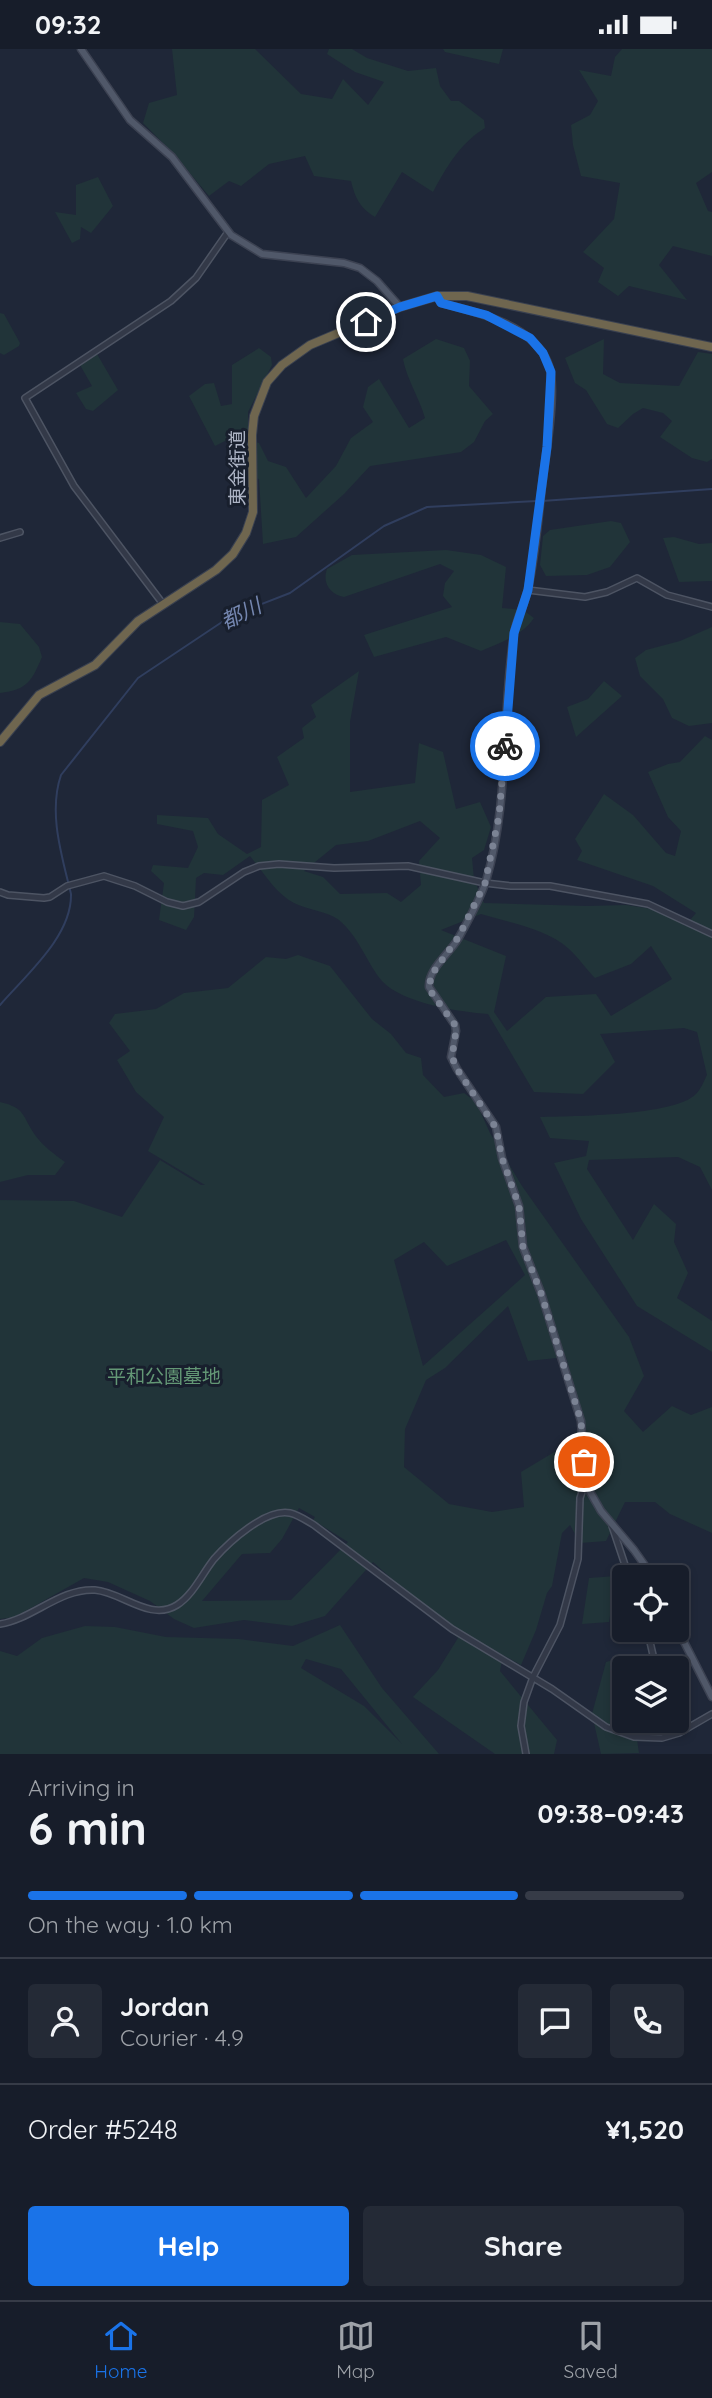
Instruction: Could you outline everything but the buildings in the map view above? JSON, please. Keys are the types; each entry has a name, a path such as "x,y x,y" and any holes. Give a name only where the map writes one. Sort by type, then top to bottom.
{"highway":[{"name":"東金街道","path":"0,742 38,695 94,665 130,628 223,564 240,544 251,523 255,497 252,435 254,416 262,392 274,373 286,361 310,345 400,307 437,296 467,296 712,347"}],"main road":[{"path":"81,49 130,120 172,157 228,232 247,247 262,254 344,263 360,268 377,281 400,307"},
{"path":"437,296 441,303 486,315 530,338 539,347 550,367 550,421 528,590 514,633 499,816 485,883 459,936 432,973 429,987 455,1025 451,1050 454,1063 496,1128 502,1158 519,1206 523,1247 541,1293 581,1421 585,1483 601,1511 645,1565"},
{"path":"684,1642 712,1697"}],"street":[{"path":"163,604 74,486 24,398 170,301 196,278 228,232"},
{"path":"0,538 20,532"},
{"path":"528,590 585,597 607,592 637,578 667,595 712,607"},
{"path":"0,891 8,895 44,898 67,886 104,876 183,906 199,902 244,872 259,866 279,864 334,869 408,866 485,883 511,886 550,885 649,904 712,934"},
{"path":"526,1754 521,1719 526,1695 561,1625 579,1551 580,1498 585,1483"},
{"path":"0,1625 12,1623 65,1596 82,1591 103,1591 149,1609 170,1609 190,1594 214,1559 239,1536 267,1517 290,1513 314,1525 452,1629 585,1710 598,1722 634,1737 649,1738 670,1736 712,1714"},
{"path":"612,1526 625,1565"}],"green space":[{"path":"172,49 255,49 301,94 332,99 343,79 368,105 384,82 355,72 327,54 329,49 352,49 367,58 408,71 436,68 440,86 451,101 459,101 484,120 485,128 461,149 433,192 402,172 375,217 359,202 351,181 314,176 305,156 269,164 241,186 229,181 209,196 143,123 149,103 177,95"},
{"path":"443,49 503,49 499,64 445,52"},
{"path":"622,49 712,49 712,172 696,183 708,211 712,212 712,256 673,246 659,265 687,300 629,286 618,296 598,282 604,268 583,252 614,219 620,183 581,176 571,125 590,115 598,101 579,70 611,76 615,57"},
{"path":"98,177 113,206 91,233 81,227 80,239 72,243 55,212 76,215 76,185"},
{"path":"0,313 4,314 20,343 4,355 0,353"},
{"path":"436,339 464,348 470,361 469,386 493,414 485,421 474,442 461,452 370,466 344,494 296,537 263,544 259,479 247,477 243,483 232,445 225,441 215,446 189,396 205,384 214,383 221,406 232,404 232,365 259,348 271,357 272,365 248,412 248,440 259,443 268,461 286,467 306,498 336,466 351,438 373,422 363,407 368,387 379,379 409,428 425,418 403,359"},
{"path":"604,339 603,374 620,383 679,386 698,352 712,354 712,459 707,462 692,458 660,437 672,421 663,413 643,408 618,428 607,424 586,390 575,383 565,358"},
{"path":"97,354 118,390 93,411 86,409 76,393 92,386 80,365"},
{"path":"611,521 621,523 630,542 610,567 587,575 546,576 540,565 543,536 550,530"},
{"path":"674,537 699,544 712,543 712,581 679,582 663,538"},
{"path":"446,550 481,555 506,567 502,608 523,610 534,618 517,634 481,651 446,637 374,657 364,635 452,607 443,596 445,583 454,571 440,564 344,597 328,587 327,569 352,555"},
{"path":"0,622 20,624 39,647 42,657 28,683 0,693"},
{"path":"712,627 712,723 689,726 672,718 663,699 640,676 635,658 646,650 680,641"},
{"path":"359,671 350,722 350,792 415,783 419,743 443,752 456,809 480,802 491,827 484,850 472,858 474,879 484,903 626,905 667,911 685,926 696,913 653,886 577,860 582,851 575,839 604,794 633,815 666,853 675,856 681,831 668,817 648,772 680,762 705,736 712,740 712,1190 700,1167 678,1157 589,1160 587,1169 633,1240 654,1204 676,1224 674,1242 688,1273 677,1298 712,1321 712,1352 637,1306 581,1219 554,1163 586,1156 589,1141 550,1138 540,1117 646,1111 685,1101 698,1092 707,1075 697,1032 684,1028 600,1034 615,1062 583,1094 534,1092 488,1014 432,1005 391,989 376,974 352,934 339,920 287,899 250,856 223,875 204,873 196,878 194,917 186,930 159,920 164,883 151,871 153,865 188,868 198,847 193,831 157,824 157,815 208,818 218,834 247,854 261,847 262,800 289,785 277,757 304,738 302,728 316,717 311,705","holes":["420,821 440,838 419,861 421,885 401,902 387,893 340,894 323,877 304,871 336,845 368,841","481,914 550,936 569,949 595,978 631,964 651,946 672,979 611,1016 596,994 546,997 507,1031 494,1012 506,956 441,930"]},
{"path":"604,681 622,696 576,737 567,707 588,699"},
{"name":"平和公園墓地","path":"298,955 330,966 372,1019 391,1034 406,1053 421,1058 423,1075 444,1097 464,1093 476,1102 490,1133 522,1186 629,1337 644,1376 624,1411 643,1432 672,1406 691,1415 712,1407 712,1533 670,1514 655,1502 625,1502 606,1541 580,1543 570,1525 562,1533 552,1586 521,1665 503,1655 500,1671 557,1740 554,1754 495,1754 413,1697 438,1670 458,1638 373,1562 325,1616 292,1626 244,1620 194,1628 174,1619 150,1601 108,1582 84,1578 15,1617 0,1619 0,1200 74,1201 122,1217 160,1160 205,1185 148,1151 164,1117 136,1092 117,1060 130,1051 109,1023 115,1014 156,1009 184,993 228,988 266,957 286,959","holes":["506,1240 525,1275 423,1366 394,1260 424,1242 447,1266","508,1306 528,1361 566,1357 580,1408 575,1443 561,1448 521,1472 524,1507 492,1512 449,1504 404,1467 405,1429 426,1380 445,1368","299,1508 348,1542 291,1600 202,1601 242,1554 270,1553 282,1539"]},
{"path":"0,1102 19,1110 38,1139 65,1162 55,1175 28,1175 0,1182"},
{"path":"612,1576 609,1622 582,1624 589,1578"},
{"path":"340,1625 382,1688 439,1754 0,1754 0,1651 17,1656 42,1638 85,1626 115,1627 166,1637 239,1639 293,1646","holes":["306,1659 341,1669 402,1744 364,1706 301,1668"]},
{"path":"612,1660 612,1733 636,1733 639,1753 601,1754 592,1714 606,1662"}],"waterway":[{"name":"都川","path":"542,501 712,489"},
{"name":"都川","path":"0,1005 46,954 64,925 69,910 71,894 60,850 56,819 57,789 61,775 138,678 231,616 290,593 384,526 427,507 537,501"}],"way so far":[{"path":"505,746 499,816 485,883 453,947 432,973 429,983 431,992 455,1025 451,1050 454,1063 498,1134 502,1158 517,1196 523,1247 541,1293 581,1421 584,1462"}],"route":[{"path":"366,322 400,307 437,296 441,303 486,315 530,338 539,347 550,367 547,447 528,590 514,633 505,746"}]}
